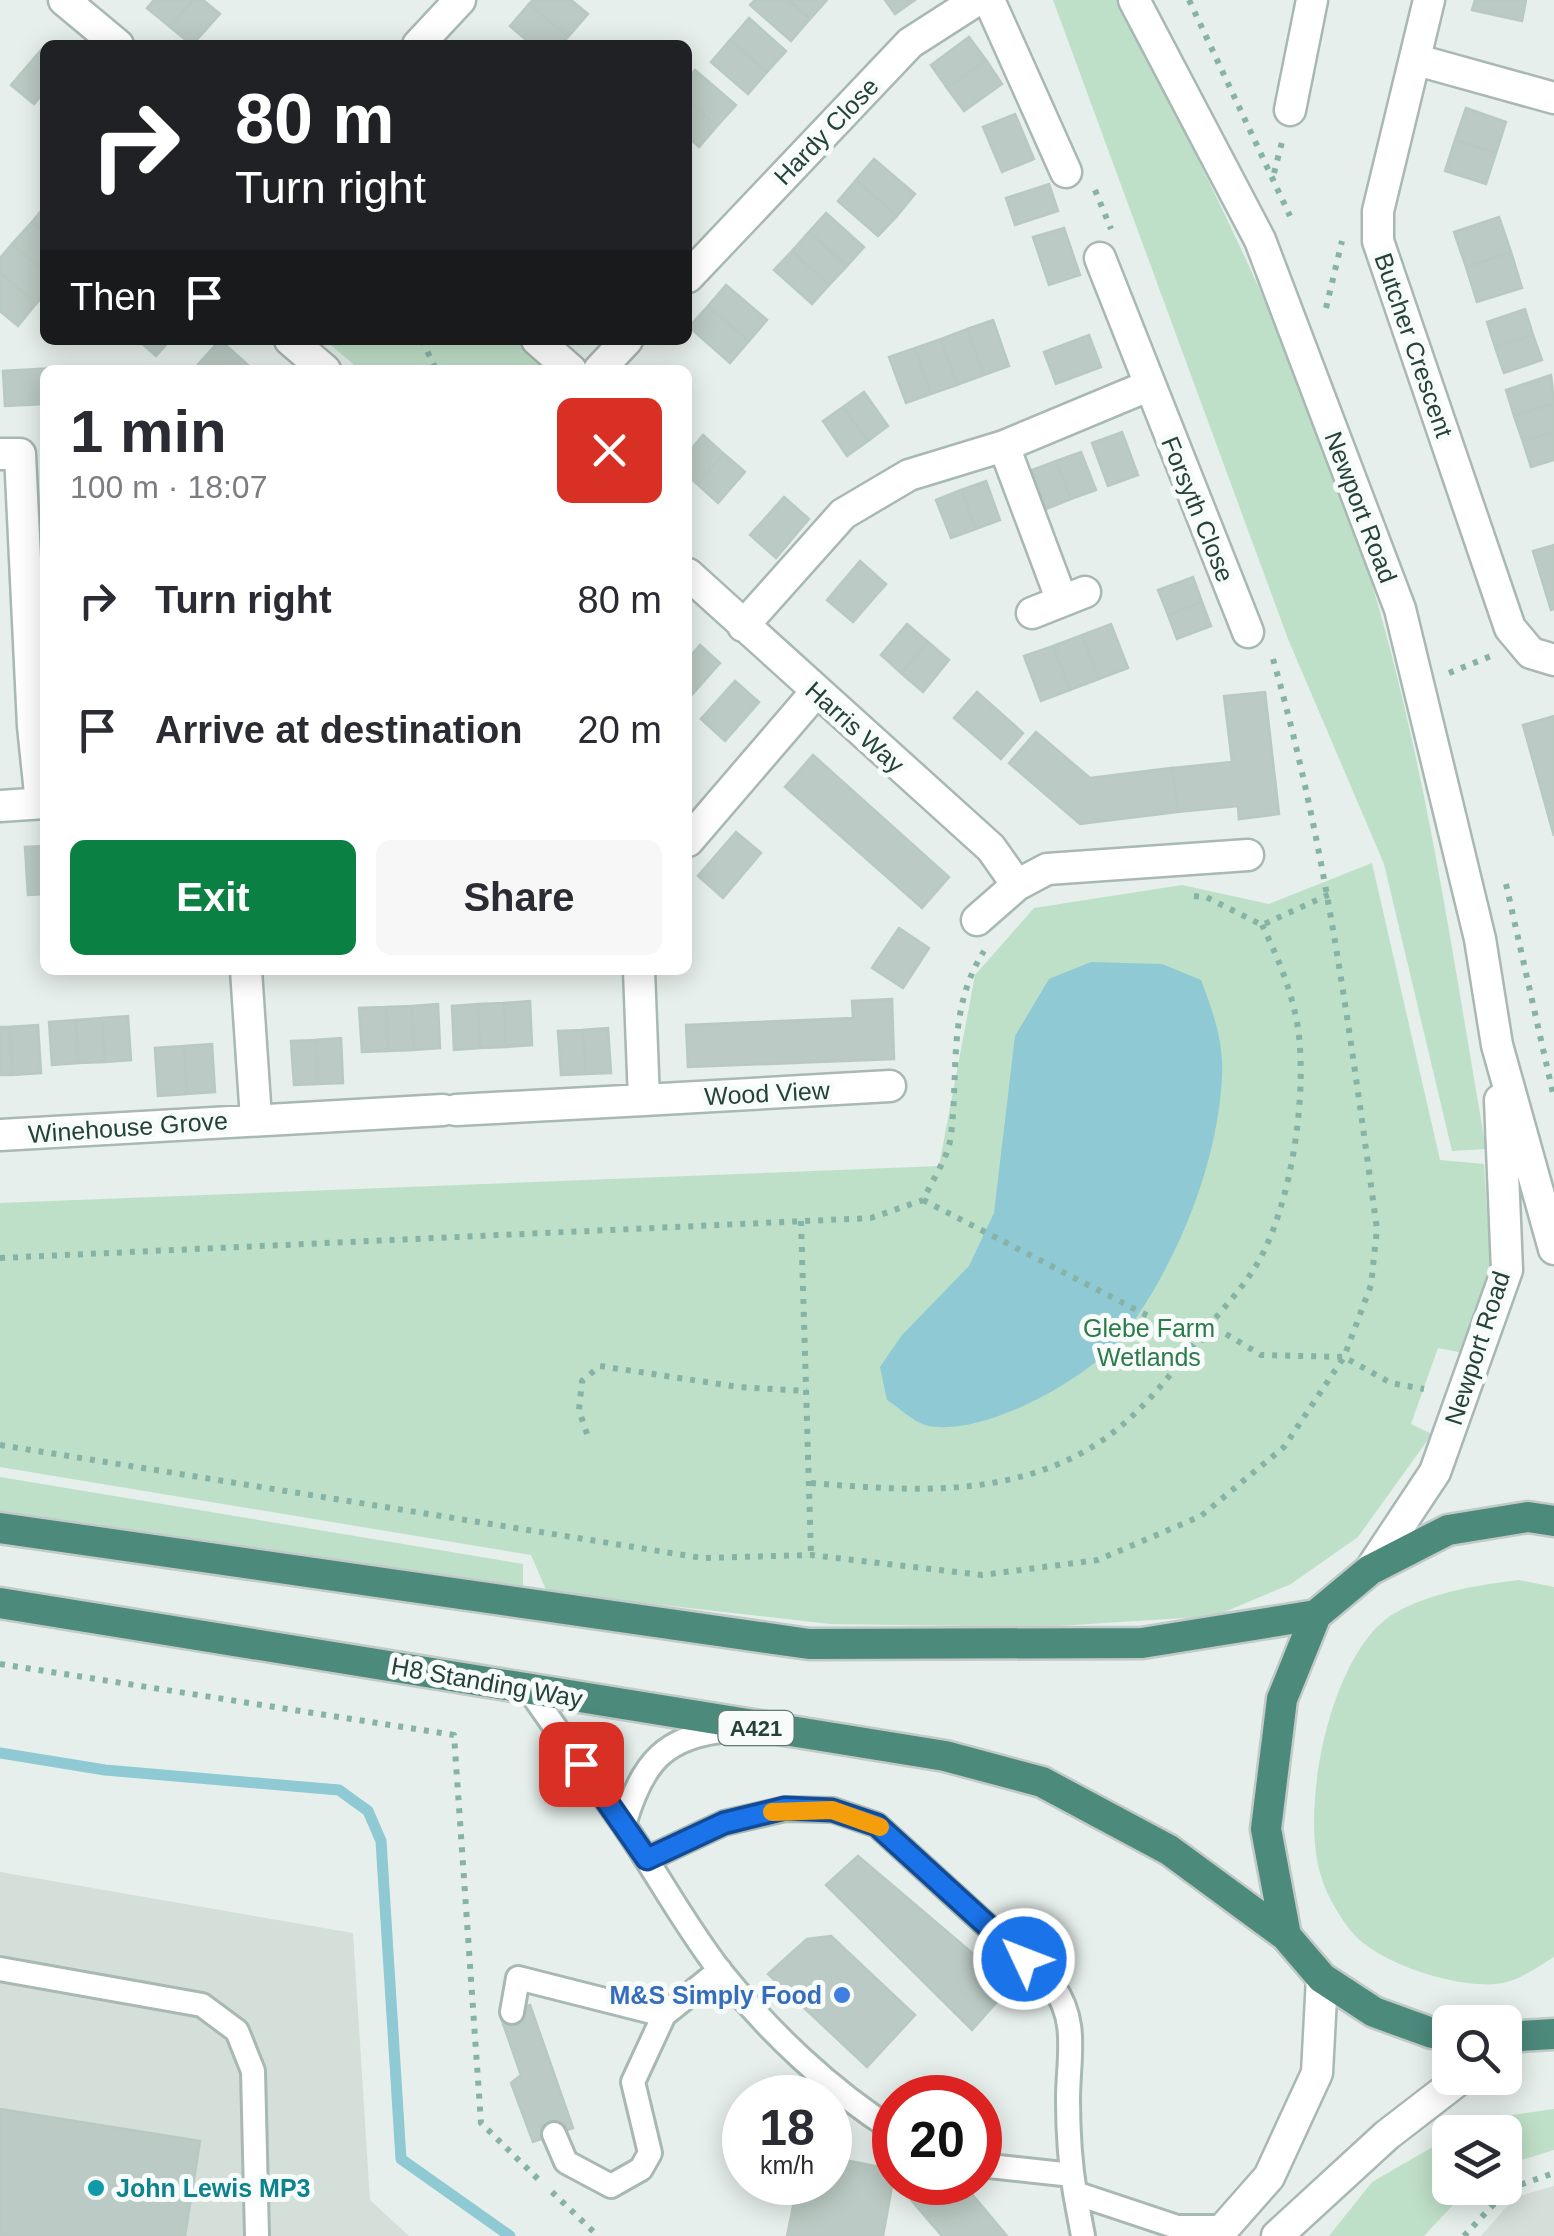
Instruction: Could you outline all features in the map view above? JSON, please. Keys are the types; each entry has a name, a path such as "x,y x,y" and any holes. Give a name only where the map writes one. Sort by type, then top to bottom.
{"highway":[{"path":"1286,1936 1266,1829 1282,1699 1316,1616 1370,1570 1448,1530 1528,1517 1554,1520"},
{"path":"0,1528 809,1644 1142,1643 1316,1616"},
{"name":"H8 Standing Way","path":"0,1602 760,1729 945,1756 1042,1782 1169,1850 1286,1936 1322,1978 1374,2012 1432,2033"},
{"path":"1522,2038 1554,2034"}],"street":[{"path":"64,0 112,40"},
{"path":"423,40 460,0"},
{"name":"Hardy Close","path":"692,272 910,44 977,0"},
{"path":"989,0 1080,178"},
{"name":"Newport Road","path":"1134,0 1260,240 1400,609 1480,939 1498,1045 1554,1249"},
{"path":"1290,110 1312,0"},
{"name":"Butcher Crescent","path":"1429,0 1378,211 1378,241 1510,628 1520,644"},
{"path":"1417,60 1554,98"},
{"name":"Forsyth Close","path":"1107,248 1148,386 1259,640"},
{"path":"296,345 319,365"},
{"path":"543,345 565,365"},
{"path":"603,365 622,345"},
{"path":"744,626 842,514 909,475 1004,446 1148,386"},
{"path":"1004,446 1073,597 1032,613"},
{"path":"0,454 20,454 33,726 40,780"},
{"name":"Harris Way","path":"692,578 991,848 1017,885"},
{"path":"1520,644 1530,654 1554,660"},
{"path":"692,836 816,693"},
{"path":"0,806 40,803"},
{"path":"976,920 1017,885 1047,870 1248,855"},
{"name":"Winehouse Grove","path":"246,975 256,1120"},
{"path":"640,975 644,1100"},
{"name":"Newport Road","path":"1370,1570 1435,1472 1506,1270 1498,1045"},
{"name":"Wood View","path":"450,1110 890,1086"},
{"name":"Winehouse Grove","path":"0,1135 450,1110"},
{"path":"1222,2231 1269,2178 1317,2073 1322,1978"},
{"path":"1278,2236 1387,2135 1439,2095"}],"lane":[{"path":"530,1690 720,1970 765,2021 872,2117"},
{"path":"624,1825 635,1788 660,1752 698,1732 760,1729"},
{"path":"647,1859 724,1823 785,1808 832,1810 877,1825 1054,1986 1064,2001 1072,2032 1068,2100 1073,2184 1084,2236"},
{"path":"0,1969 202,2006 237,2031 254,2070 257,2236"},
{"path":"554,2134 566,2162 612,2186 641,2169 650,2153 632,2082 664,2015 720,1970"},
{"path":"512,2012 518,1978 664,2015"},
{"path":"1002,2169 1073,2184 1177,2227 1222,2231"}],"path":[{"path":"1189,0 1274,174"},
{"path":"1080,178 1107,248"},
{"path":"0,1445 702,1558 812,1555 982,1576 1098,1560 1201,1516 1284,1447 1344,1357 1371,1285 1377,1230 1330,894 1295,733 1259,640"},
{"path":"1449,672 1520,644"},
{"path":"810,1483 928,1492 1008,1481 1072,1458 1121,1428 1176,1373 1256,1266 1285,1192 1300,1101 1297,1021 1281,962 1262,925"},
{"path":"924,1200 1197,1340 1226,1334 1261,1355 1344,1357 1390,1383 1424,1389"},
{"path":"801,1220 812,1555"},
{"path":"587,1434 579,1410 582,1381 600,1366 739,1387 807,1392"},
{"path":"0,1664 454,1734 481,2123 598,2236"},
{"path":"1464,2236 1508,2188 1554,2173"}],"shaded area":[{"path":"0,1872 353,1933 370,2200 409,2236 0,2236"},
{"path":"1554,2186 1554,2236 1481,2236 1508,2205 1522,2205 1522,2195"}],"green space":[{"path":"1053,0 1118,0 1247,262 1332,464 1379,608 1417,761 1486,1149 1452,1151 1384,864 1288,639"},
{"path":"331,345 531,345 554,365 354,365"},
{"name":"Glebe Farm Wetlands","path":"1372,863 1440,1160 1484,1164 1491,1272 1468,1354 1438,1348 1411,1424 1432,1434 1358,1537 1291,1584 1215,1616 1042,1627 830,1624 547,1592 531,1555 0,1467 0,1203 939,1166 975,975 1034,908 1182,885 1269,904"},
{"path":"0,1477 523,1564 523,1589 0,1511"},
{"path":"1519,1580 1554,1587 1554,1957 1507,1982 1470,1983 1402,1965 1364,1944 1348,1927 1324,1886 1316,1850 1317,1776 1337,1696 1372,1632 1395,1613 1424,1600"},
{"path":"1554,2109 1554,2150 1522,2160 1522,2115 1513,2115"},
{"path":"1432,2147 1432,2205 1453,2205 1424,2236 1329,2236 1372,2182"}],"water":[{"path":"1091,962 1162,964 1201,980 1219,1039 1222,1064 1219,1109 1204,1177 1162,1275 1126,1332 1110,1349 1063,1385 1005,1414 948,1427 925,1425 887,1400 880,1367 902,1335 969,1266 994,1213 1015,1036 1049,979"}],"building":[{"path":"154,0 193,0 170,27 147,8"},
{"path":"193,0 203,0 220,14 197,40 186,40 170,27"},
{"path":"533,0 571,0 588,14 568,37 529,4"},
{"path":"755,0 788,0 810,19 791,41 750,5"},
{"path":"788,0 827,0 810,19"},
{"path":"885,0 915,0 895,14"},
{"path":"1475,0 1526,0 1522,21 1472,10"},
{"path":"529,4 568,37 526,40 510,26"},
{"path":"749,18 786,51 767,72 730,40"},
{"path":"969,37 986,60 947,88 931,65"},
{"path":"730,40 767,72 748,94 711,62"},
{"path":"40,51 40,97 34,104 11,85"},
{"path":"986,60 1002,84 964,111 947,88"},
{"path":"695,70 736,105 717,126 692,104"},
{"path":"692,104 717,126 699,147 692,141"},
{"path":"1466,108 1506,122 1496,153 1455,140"},
{"path":"1015,114 1034,159 1002,172 983,127"},
{"path":"1455,140 1496,153 1486,184 1445,171"},
{"path":"874,159 915,194 897,216 856,180"},
{"path":"856,180 897,216 878,236 838,201"},
{"path":"1049,184 1058,211 1015,225 1006,198"},
{"path":"40,212 40,229 32,222"},
{"path":"826,213 864,247 847,266 809,232"},
{"path":"1499,217 1511,252 1466,267 1454,232"},
{"path":"32,222 40,229 40,268 12,244"},
{"path":"1064,228 1080,275 1049,285 1033,237"},
{"path":"809,232 847,266 829,285 792,251"},
{"path":"12,244 40,268 40,300 36,304 0,272 0,258"},
{"path":"792,251 829,285 812,304 774,270"},
{"path":"1511,252 1522,288 1477,302 1466,267"},
{"path":"0,272 36,304 18,326 0,311"},
{"path":"726,285 767,320 749,341 708,306"},
{"path":"708,306 749,341 730,363 692,330 692,324"},
{"path":"1525,309 1533,335 1495,347 1487,322"},
{"path":"993,320 1009,366 984,375 967,329"},
{"path":"967,329 984,375 957,385 941,339"},
{"path":"1089,335 1101,367 1056,384 1044,352"},
{"path":"1533,335 1542,360 1504,373 1495,347"},
{"path":"941,339 957,385 931,394 915,348"},
{"path":"144,345 166,345 156,356"},
{"path":"216,345 226,345 248,365 198,365"},
{"path":"915,348 931,394 906,403 889,357"},
{"path":"40,369 40,404 5,406 3,371"},
{"path":"1551,375 1554,403 1514,416 1506,390"},
{"path":"864,392 888,426 868,441 843,407"},
{"path":"1554,403 1554,431 1523,442 1514,416"},
{"path":"843,407 868,441 847,456 823,421"},
{"path":"1554,431 1554,460 1531,467 1523,442"},
{"path":"1122,432 1138,475 1108,486 1092,443"},
{"path":"703,435 724,454 697,484 692,480 692,448"},
{"path":"1081,452 1096,490 1071,499 1056,461"},
{"path":"724,454 745,472 718,503 697,484"},
{"path":"1056,461 1071,499 1046,509 1032,470"},
{"path":"986,481 1000,520 976,529 961,490"},
{"path":"961,490 976,529 951,538 936,500"},
{"path":"784,497 809,519 776,558 750,535"},
{"path":"1554,545 1554,609 1551,610 1533,551"},
{"path":"860,561 886,584 853,622 827,600"},
{"path":"1193,577 1202,602 1168,615 1158,590"},
{"path":"1202,602 1211,626 1177,639 1168,615"},
{"path":"907,624 928,642 901,673 881,655"},
{"path":"1111,624 1128,668 1099,679 1082,635"},
{"path":"1082,635 1099,679 1070,690 1053,646"},
{"path":"928,642 949,660 923,692 901,673"},
{"path":"700,645 720,663 692,695 692,654"},
{"path":"1053,646 1070,690 1041,701 1024,656"},
{"path":"735,681 759,702 725,741 701,719"},
{"path":"977,692 1023,733 1001,759 954,718"},
{"path":"1265,692 1279,814 1239,819 1238,806 1178,812 1172,768 1232,762 1224,696"},
{"path":"1554,716 1554,836 1523,725"},
{"path":"1036,732 1090,778 1172,768 1178,812 1080,824 1009,763"},
{"path":"813,755 949,877 922,908 785,787"},
{"path":"736,832 761,853 723,898 698,876"},
{"path":"40,846 40,894 28,895 25,847"},
{"path":"899,928 929,948 903,988 872,968"},
{"path":"892,999 894,1059 688,1067 686,1025 853,1018 852,1001"},
{"path":"530,1001 532,1045 506,1047 504,1003"},
{"path":"504,1003 506,1047 480,1048 478,1004"},
{"path":"438,1004 440,1048 414,1050 412,1006"},
{"path":"478,1004 480,1048 454,1050 452,1006"},
{"path":"412,1006 414,1050 388,1051 386,1007"},
{"path":"386,1007 388,1051 362,1052 359,1008"},
{"path":"128,1016 131,1060 105,1062 102,1018"},
{"path":"102,1018 105,1062 78,1063 76,1020"},
{"path":"76,1020 78,1063 52,1065 49,1022"},
{"path":"38,1025 41,1073 13,1075 9,1027"},
{"path":"0,1027 9,1027 13,1075 0,1075"},
{"path":"608,1028 611,1073 586,1074 583,1030"},
{"path":"583,1030 586,1074 561,1075 558,1031"},
{"path":"341,1038 343,1083 318,1084 316,1040"},
{"path":"316,1040 318,1084 294,1085 291,1041"},
{"path":"212,1044 215,1092 187,1094 184,1046"},
{"path":"184,1046 187,1094 158,1096 155,1048"},
{"path":"858,1856 1011,1986 972,2030 826,1885"},
{"name":"M&S Simply Food","path":"831,1936 915,2015 867,2067 768,1974 807,1939"},
{"path":"530,2005 573,2128 533,2142 511,2083 521,2075 500,2015"},
{"name":"John Lewis MP3","path":"0,2109 200,2141 185,2236 0,2236"},
{"path":"852,2161 872,2165 872,2205 889,2205 883,2236 787,2236 793,2205 852,2205"},
{"path":"915,2205 981,2205 1007,2236 942,2236"}],"waterway":[{"path":"0,1753 105,1770 339,1790 368,1811 381,1841 401,2159 510,2236"}],"slow traffic":[{"path":"772,1812 785,1808 832,1810 880,1827"}],"place":[{"name":"M&S Simply Food","path":"842,1995"},
{"name":"John Lewis MP3","path":"96,2188"}],"route":[{"path":"581,1764 647,1859 724,1823 785,1808 832,1810 877,1825 1024,1959"}]}
